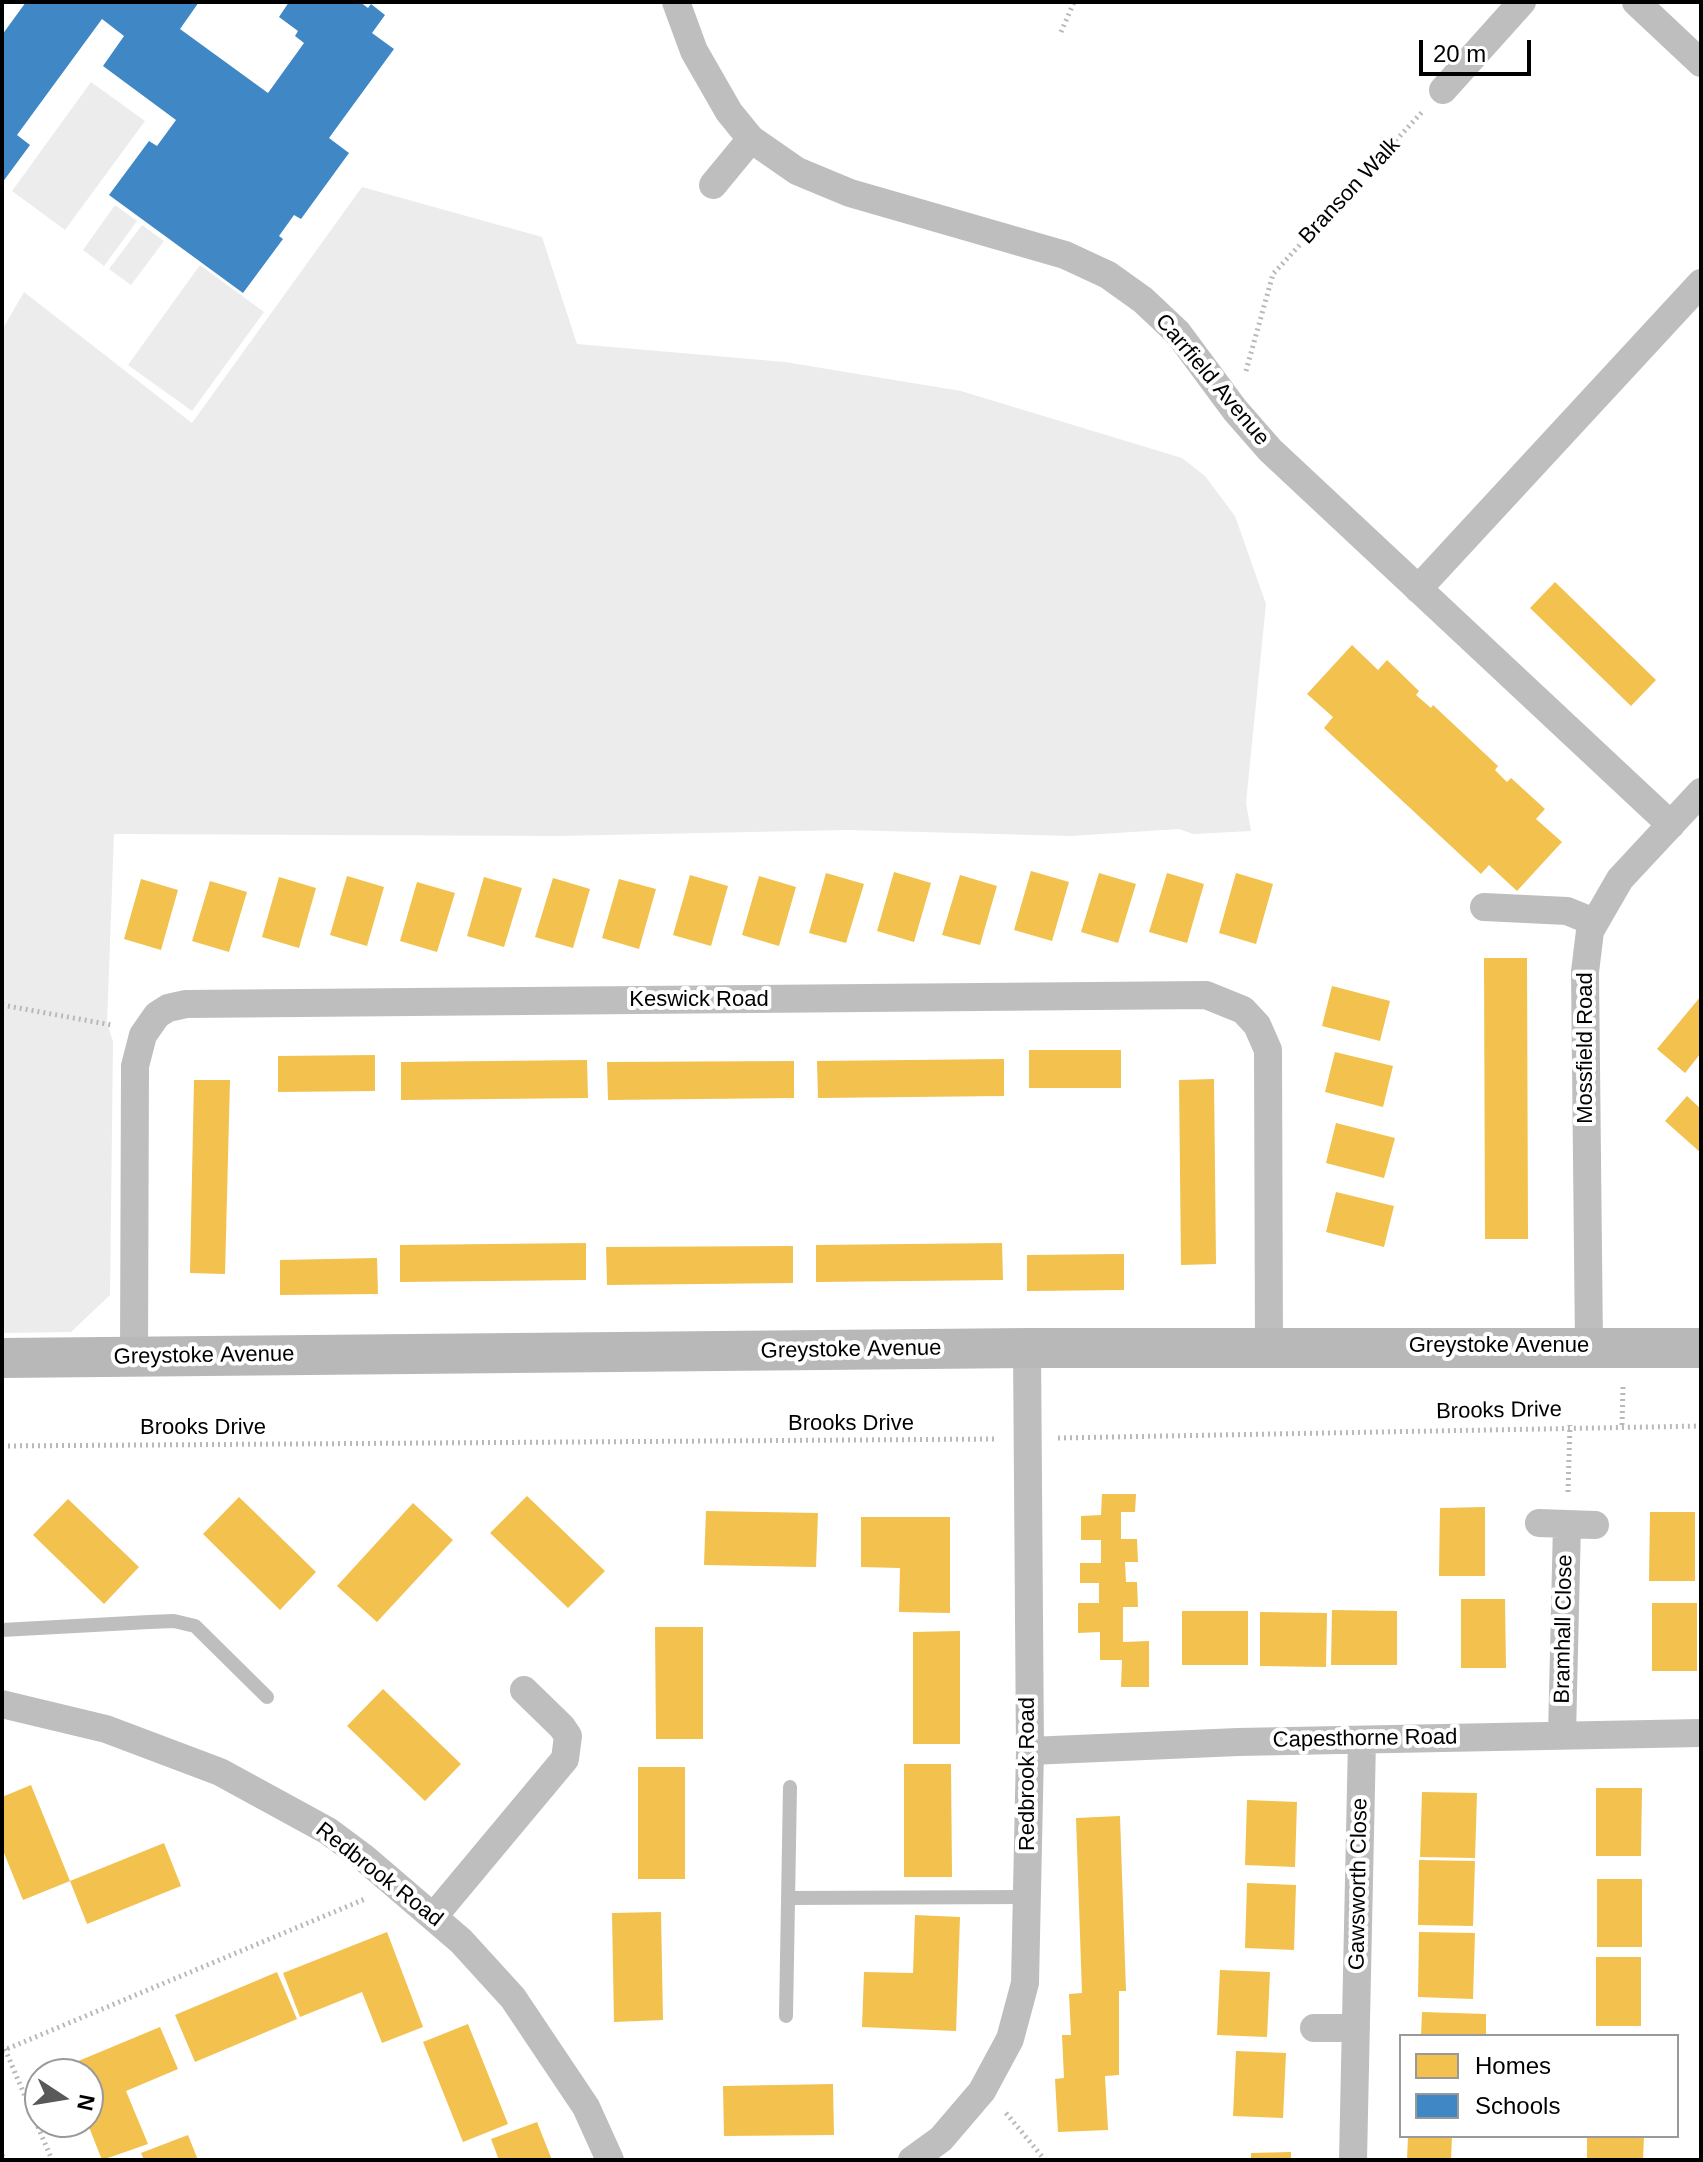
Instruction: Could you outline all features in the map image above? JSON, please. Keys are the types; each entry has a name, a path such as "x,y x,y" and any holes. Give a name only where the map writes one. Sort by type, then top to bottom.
{"street":[{"name":"Carrfield Avenue","path":"676,2 713,89 751,139 797,171 822,182 1042,247 1108,275 1143,300 1178,333 1235,410 1270,450 1671,825"},
{"path":"1443,90 1522,2"},
{"path":"1636,2 1701,63"},
{"path":"713,185 751,139"},
{"path":"1418,589 1701,283"},
{"name":"Mossfield Road","path":"1589,1345 1585,972 1594,922 1620,879 1701,792"},
{"path":"1484,907 1567,911 1594,922"},
{"name":"Keswick Road","path":"143,1035 157,1015 168,1008 186,1004 1206,995 1243,1010 1257,1025 1271,1065 1269,1348"},
{"path":"134,1357 135,1066 143,1035"},
{"name":"Greystoke Avenue","path":"2,1358 1027,1348 1589,1345 1701,1348"},
{"name":"Redbrook Road","path":"912,2160 951,2129 982,2091 1004,2053 1022,1999 1027,1961 1030,1751 1025,1439 1027,1348"},
{"name":"Bramhall Close","path":"1562,1735 1567,1524"},
{"path":"434,1916 565,1759 568,1736 524,1690"},
{"name":"Redbrook Road","path":"2,1704 106,1729 220,1772 328,1831 399,1885 480,1960 531,2023 586,2107 610,2160"},
{"name":"Capesthorne Road","path":"1030,1751 1701,1733"},
{"name":"Gawsworth Close","path":"1353,2160 1362,1740"},
{"path":"1314,2028 1356,2028"}],"lane":[{"path":"2,1630 174,1621 195,1626 267,1697"},
{"path":"786,2016 790,1787"},
{"path":"788,1898 1027,1897"}],"path":[{"path":"1061,32 1074,2"},
{"name":"Branson Walk","path":"1235,410 1273,274 1443,90"},
{"path":"2,1005 107,1023 143,1035"},
{"path":"1567,1524 1570,1425"},
{"name":"Brooks Drive","path":"2,1446 1025,1439 1570,1425 1701,1426"},
{"path":"52,2160 4,2050 399,1885"},
{"path":"982,2091 1002,2109 1045,2160"}],"shaded area":[{"path":"91,82 145,121 65,230 12,191"},
{"path":"362,187 542,237 577,344 785,362 961,391 1182,458 1205,476 1235,516 1266,604 1246,803 1251,831 1193,834 1179,829 1071,836 847,830 558,836 114,834 107,1023 113,1041 110,1295 71,1332 2,1333 2,330 24,292 192,423"},
{"path":"115,205 137,221 104,266 83,250"},
{"path":"142,225 164,241 131,285 109,269"},
{"path":"200,265 264,312 192,411 128,365"}],"building: Homes":[{"path":"1555,582 1656,680 1631,706 1530,608"},
{"path":"1352,645 1378,670 1387,660 1419,691 1416,695 1431,708 1433,705 1498,766 1495,770 1507,782 1511,778 1545,809 1536,819 1562,842 1517,891 1489,865 1481,874 1324,728 1333,717 1307,694"},
{"path":"1031,871 1069,882 1052,941 1014,930"},
{"path":"894,872 931,883 914,942 877,931"},
{"path":"826,873 864,884 846,943 809,933"},
{"path":"1099,873 1136,884 1118,943 1081,932"},
{"path":"1167,873 1204,884 1187,943 1149,932"},
{"path":"1236,873 1273,884 1256,944 1219,933"},
{"path":"690,875 728,886 711,946 673,935"},
{"path":"960,875 997,886 980,945 942,935"},
{"path":"347,876 384,887 367,946 330,935"},
{"path":"759,876 796,887 779,946 742,935"},
{"path":"279,877 316,888 299,948 262,937"},
{"path":"484,877 522,888 504,947 467,936"},
{"path":"553,878 590,889 573,948 535,937"},
{"path":"141,879 178,890 161,950 124,939"},
{"path":"619,879 656,889 639,949 602,938"},
{"path":"210,881 247,892 229,952 192,941"},
{"path":"417,882 455,893 437,952 400,941"},
{"path":"1484,958 1527,958 1528,1239 1485,1239"},
{"path":"1332,986 1390,1001 1380,1041 1322,1026"},
{"path":"1701,996 1701,1053 1685,1073 1657,1049"},
{"path":"1029,1050 1121,1050 1121,1088 1029,1088"},
{"path":"1335,1052 1393,1066 1383,1107 1325,1092"},
{"path":"375,1055 375,1091 278,1092 278,1056"},
{"path":"1004,1059 1004,1096 818,1098 817,1061"},
{"path":"587,1060 588,1098 401,1100 401,1062"},
{"path":"794,1061 794,1098 608,1100 607,1062"},
{"path":"1214,1079 1216,1264 1181,1265 1179,1080"},
{"path":"194,1080 230,1080 225,1274 190,1273"},
{"path":"1687,1096 1701,1109 1701,1153 1665,1121"},
{"path":"1336,1123 1395,1138 1384,1178 1326,1163"},
{"path":"1336,1192 1394,1206 1384,1247 1326,1232"},
{"path":"586,1243 586,1280 400,1282 400,1245"},
{"path":"1002,1243 1003,1280 816,1282 816,1245"},
{"path":"793,1246 793,1283 607,1285 606,1247"},
{"path":"1124,1254 1124,1290 1027,1291 1027,1255"},
{"path":"377,1258 378,1294 280,1295 280,1260"},
{"path":"1102,1494 1136,1494 1135,1512 1121,1512 1121,1539 1137,1539 1138,1562 1125,1562 1126,1582 1137,1582 1138,1607 1123,1607 1123,1642 1149,1641 1149,1687 1121,1687 1122,1660 1100,1660 1100,1632 1078,1633 1078,1603 1099,1603 1099,1583 1080,1583 1080,1563 1101,1563 1101,1540 1081,1540 1081,1516 1101,1515"},
{"path":"527,1496 605,1571 568,1608 490,1533"},
{"path":"239,1497 316,1572 280,1610 203,1534"},
{"path":"68,1499 139,1567 104,1604 33,1535"},
{"path":"413,1503 453,1540 377,1622 337,1586"},
{"path":"1485,1507 1485,1576 1439,1576 1440,1508"},
{"path":"706,1511 818,1513 816,1567 704,1565"},
{"path":"1650,1512 1695,1512 1695,1581 1649,1581"},
{"path":"861,1517 950,1517 950,1613 899,1612 900,1568 861,1567"},
{"path":"1461,1599 1505,1599 1506,1668 1461,1668"},
{"path":"1652,1603 1697,1603 1697,1671 1652,1671"},
{"path":"1332,1610 1397,1611 1397,1665 1331,1665"},
{"path":"1182,1611 1248,1611 1248,1665 1182,1665"},
{"path":"1260,1612 1327,1613 1326,1667 1260,1666"},
{"path":"655,1627 703,1627 703,1739 656,1739"},
{"path":"960,1631 960,1744 913,1744 913,1632"},
{"path":"383,1689 461,1764 425,1801 347,1726"},
{"path":"904,1764 951,1764 952,1877 904,1877"},
{"path":"638,1767 685,1767 685,1879 638,1879"},
{"path":"31,1785 70,1881 23,1900 2,1848 2,1797"},
{"path":"1596,1788 1642,1788 1641,1856 1596,1856"},
{"path":"1422,1792 1477,1793 1475,1858 1420,1857"},
{"path":"1247,1800 1297,1802 1295,1867 1245,1865"},
{"path":"1120,1816 1126,1991 1119,1991 1119,2075 1105,2076 1108,2130 1058,2132 1055,2079 1064,2078 1062,2035 1071,2035 1069,1994 1082,1993 1076,1818"},
{"path":"164,1843 181,1886 87,1924 70,1881"},
{"path":"1419,1860 1475,1861 1473,1926 1418,1925"},
{"path":"1597,1879 1642,1879 1642,1947 1597,1947"},
{"path":"1247,1883 1296,1885 1294,1950 1245,1948"},
{"path":"661,1912 663,2020 614,2022 612,1913"},
{"path":"915,1915 960,1917 956,2031 862,2027 864,1972 913,1973"},
{"path":"387,1932 423,2027 382,2043 362,1992 300,2017 283,1973"},
{"path":"1419,1932 1475,1933 1473,1999 1418,1997"},
{"path":"1596,1957 1641,1957 1641,2026 1596,2026"},
{"path":"1220,1970 1270,1972 1267,2037 1217,2035"},
{"path":"277,1972 297,2019 195,2062 175,2015"},
{"path":"1422,2012 1486,2014 1486,2034 1421,2034"},
{"path":"468,2024 508,2124 463,2142 423,2042"},
{"path":"160,2027 178,2069 126,2091 148,2144 102,2160 93,2138 104,2138 104,2058 86,2058"},
{"path":"1236,2051 1286,2053 1283,2118 1233,2116"},
{"path":"833,2084 834,2135 724,2136 723,2086"},
{"path":"537,2122 552,2160 499,2160 491,2139"},
{"path":"188,2135 198,2160 144,2160 141,2153"},
{"path":"1408,2138 1452,2138 1451,2160 1407,2160"},
{"path":"1587,2138 1644,2138 1643,2160 1587,2160"},
{"path":"1291,2152 1291,2160 1251,2160 1251,2153"}],"building: Schools":[{"path":"26,2 199,2 180,29 268,93 304,43 295,36 298,31 279,17 289,2 360,2 368,8 371,4 385,15 372,33 394,49 329,138 349,153 301,219 294,215 279,236 283,239 243,293 109,195 149,141 157,146 176,120 103,66 124,36 102,19 17,135 30,145 2,183 2,35"}]}
